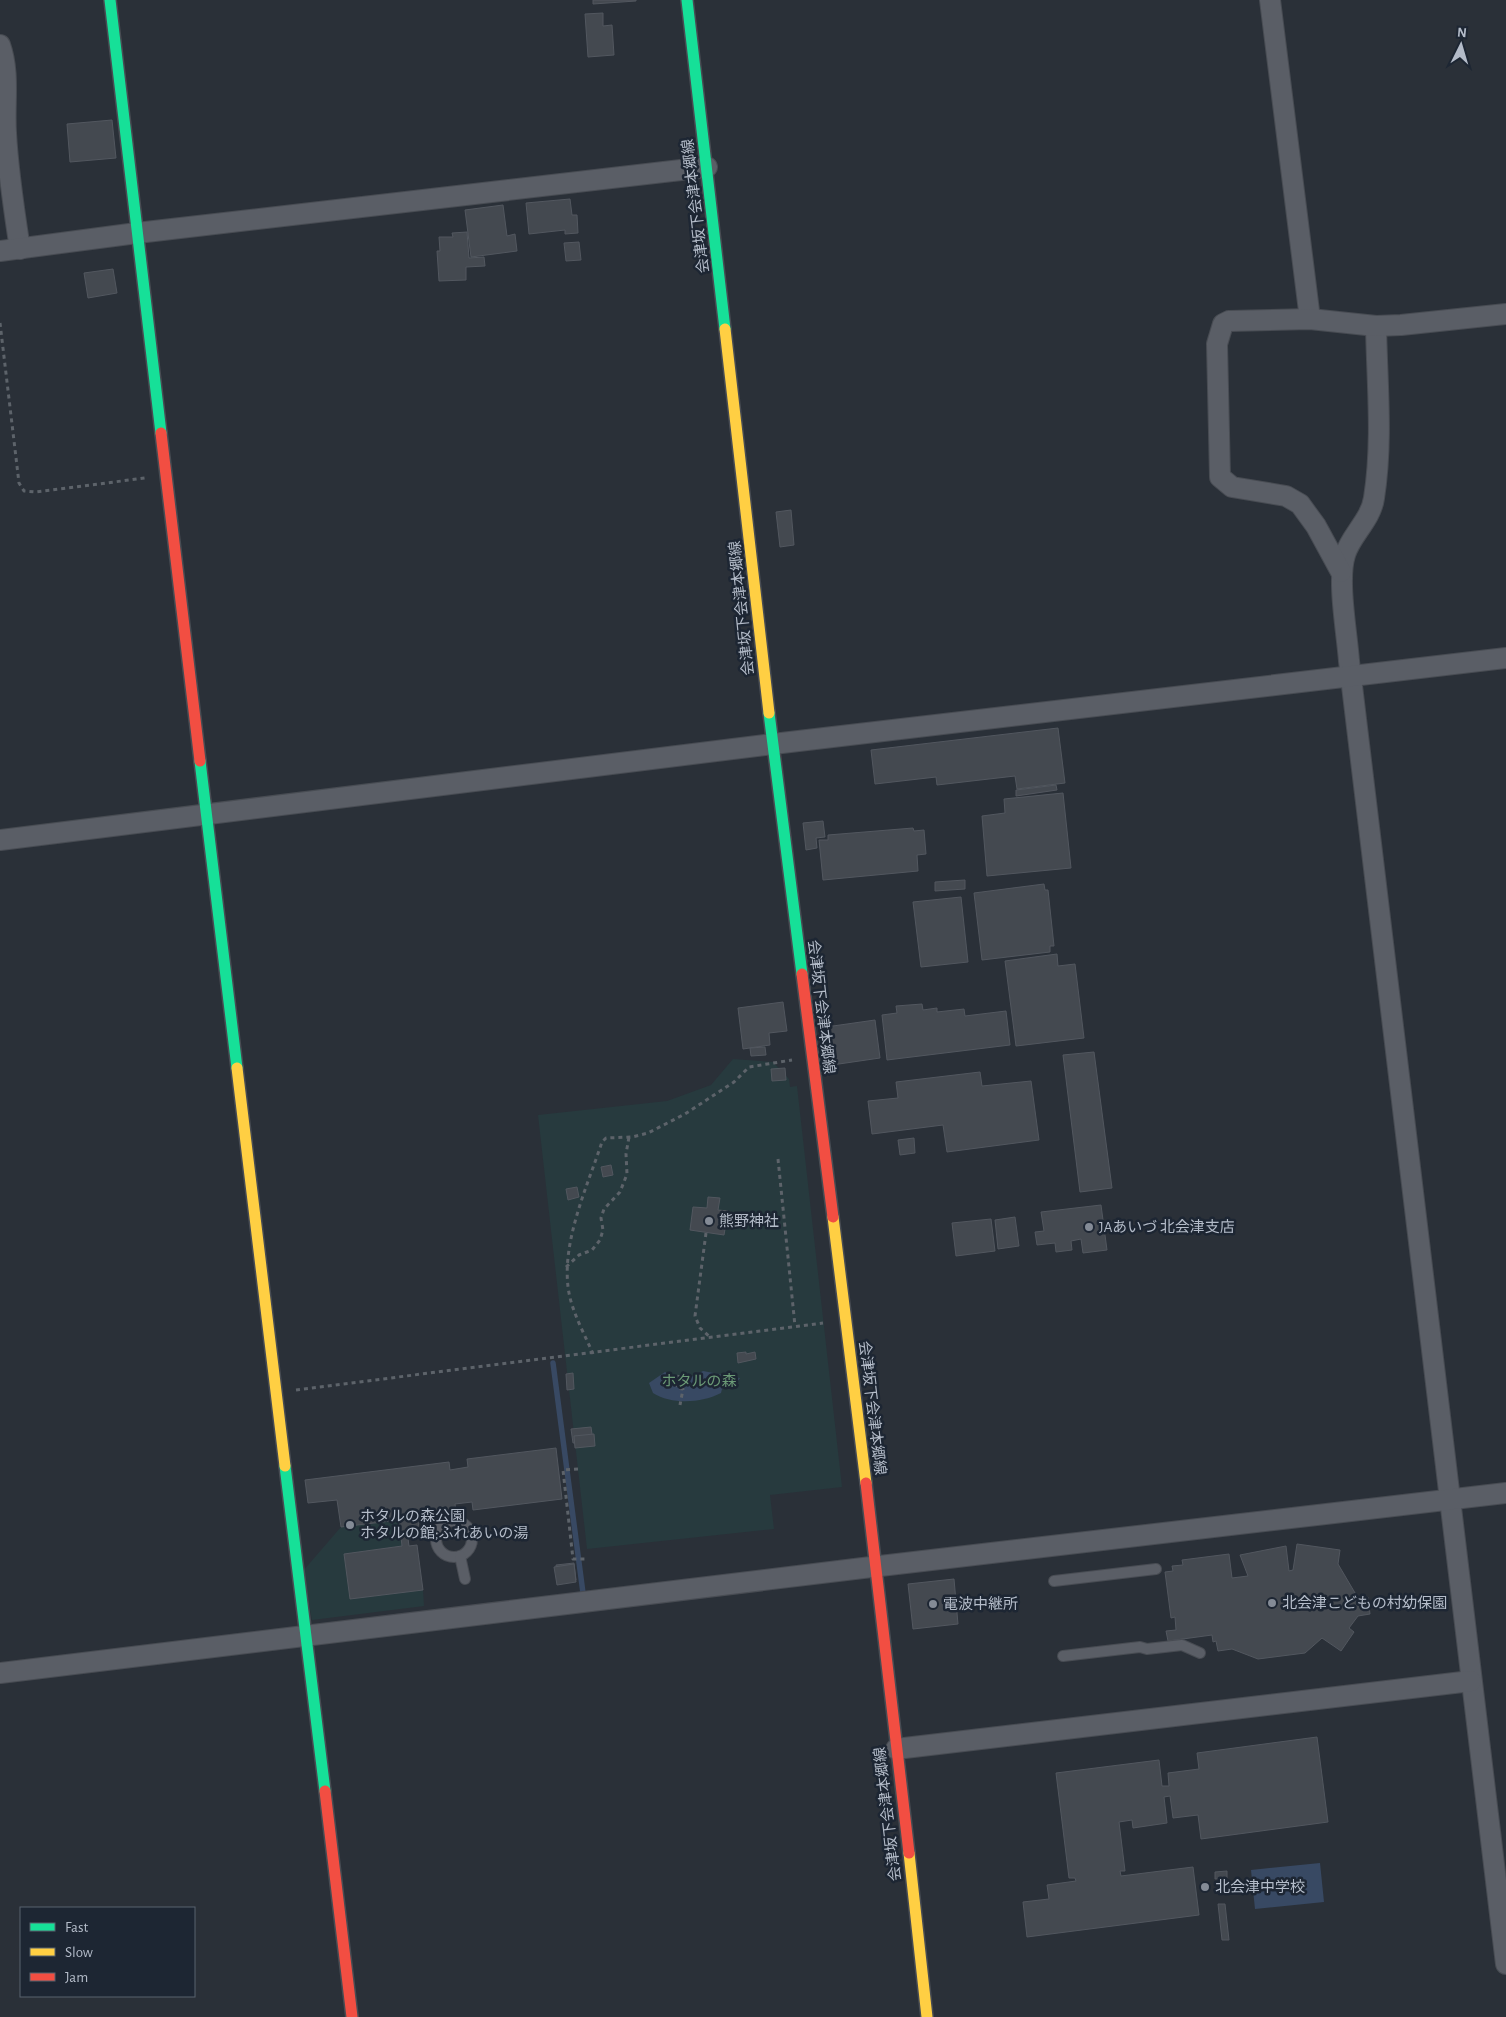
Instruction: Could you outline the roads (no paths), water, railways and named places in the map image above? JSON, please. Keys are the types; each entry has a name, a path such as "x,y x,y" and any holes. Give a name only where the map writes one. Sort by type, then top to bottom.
{"main road":[{"path":"110,0 206,814 352,2017"},
{"name":"会津坂下会津本郷線","path":"686,0 773,744 877,1567 927,2017"}],"street":[{"path":"1270,0 1310,319"},
{"path":"0,45 6,61 10,250 137,233 707,167"},
{"path":"1341,572 1316,526 1300,504 1286,496 1232,487 1220,477 1217,344 1223,324 1229,321 1310,319 1376,326 1506,314"},
{"path":"1376,326 1379,432 1374,499 1364,524 1345,553 1341,572 1449,1500 1506,1964"},
{"path":"0,840 773,744 1506,658"},
{"path":"0,1673 1506,1493"},
{"path":"896,1749 1471,1681"}],"lane":[{"path":"460,1556 465,1579"},
{"path":"1054,1581 1156,1569"},
{"path":"1062,1656 1140,1647 1147,1649 1182,1645 1200,1652"}],"water":[{"path":"703,1371 740,1378 735,1385 722,1389 721,1393 696,1401 678,1401 661,1397 653,1393 649,1383 665,1372 683,1381"},
{"path":"1320,1863 1324,1902 1255,1909 1251,1870"}],"waterway":[{"path":"553,1363 583,1593"}],"place":[{"name":"熊野神社","path":"709,1221"},
{"name":"JAあいづ 北会津支店","path":"1089,1227"},
{"name":"ホタルの森公園 ホタルの館;ふれあいの湯","path":"350,1525"},
{"name":"北会津こどもの村幼保園","path":"1272,1603"},
{"name":"電波中継所","path":"933,1604"},
{"name":"北会津中学校","path":"1205,1887"}],"park label":[{"name":"ホタルの森","path":"699,1381"}]}
